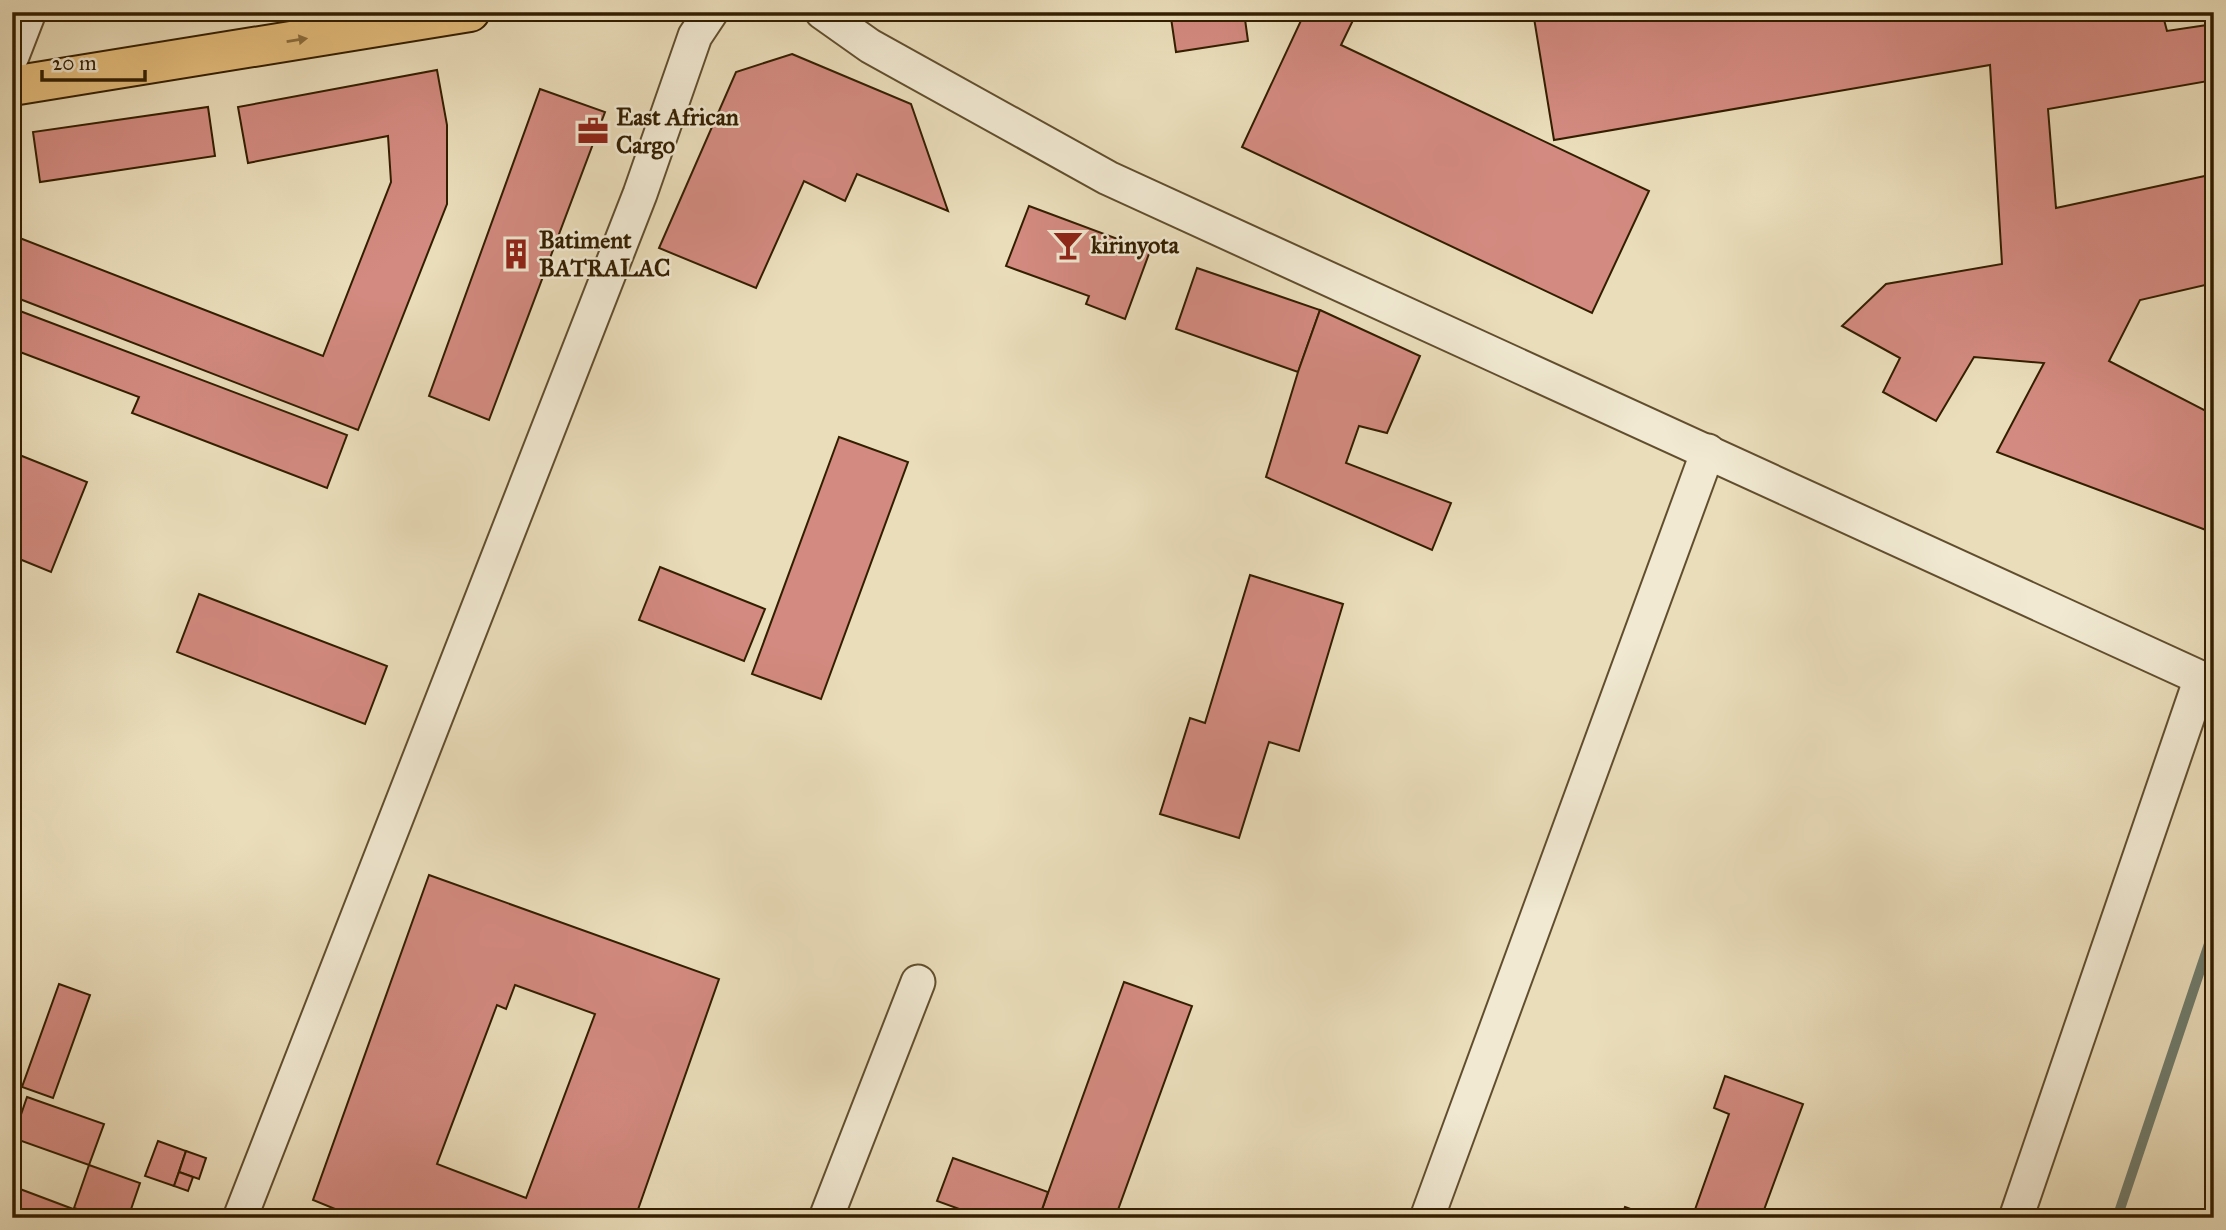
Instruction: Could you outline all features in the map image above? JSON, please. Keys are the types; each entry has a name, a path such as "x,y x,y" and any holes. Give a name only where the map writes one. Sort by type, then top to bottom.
{"main road":[{"path":"12,86 470,12"}],"street":[{"path":"12,56 29,12"},
{"path":"240,1218 640,194 695,36 711,12"},
{"path":"822,12 870,46 1108,178 2207,681 2016,1218"},
{"path":"1427,1218 1708,452"},
{"path":"826,1218 918,982"}],"building":[{"path":"1206,12 1244,12 1248,41 1176,52 1171,18"},
{"path":"1305,12 1357,12 1341,45 1649,191 1592,313 1242,147"},
{"path":"1533,12 2162,12 2167,31 2214,24 2214,80 2048,109 2056,208 2214,174 2214,283 2140,300 2109,361 2214,415 2214,533 1997,452 2044,363 1974,357 1936,421 1883,392 1900,358 1842,326 1886,284 2002,264 1990,65 1554,140"},
{"path":"792,54 911,104 948,211 857,174 845,201 804,181 756,288 659,248 736,72"},
{"path":"437,70 447,125 447,204 358,430 12,296 12,235 323,356 391,182 388,136 248,163 238,107"},
{"name":"Batiment BATRALAC","path":"540,89 605,112 489,420 429,396"},
{"path":"208,107 215,156 40,182 33,132"},
{"path":"1029,206 1150,251 1125,319 1086,304 1089,296 1006,266"},
{"path":"1197,268 1320,310 1298,372 1176,329"},
{"path":"12,308 347,435 327,488 132,413 139,397 12,349"},
{"path":"1320,310 1420,356 1387,433 1359,426 1346,463 1451,503 1432,550 1266,477"},
{"path":"839,437 908,462 821,699 752,674"},
{"path":"12,452 87,482 51,572 12,556"},
{"path":"660,567 765,609 744,661 639,620"},
{"path":"1250,575 1343,604 1299,751 1269,742 1239,838 1160,814 1190,718 1205,723"},
{"path":"199,594 387,666 365,724 177,652"},
{"path":"429,875 719,979 635,1218 357,1218 313,1200","holes":["515,985 595,1014 526,1198 437,1164 497,1005 506,1009"]},
{"path":"1124,982 1192,1006 1115,1218 1039,1218"},
{"path":"59,984 90,995 53,1098 22,1087"},
{"path":"1725,1076 1803,1104 1761,1218 1692,1218 1729,1114 1714,1108"},
{"path":"27,1097 104,1124 89,1165 13,1138"},
{"path":"158,1141 186,1151 174,1186 145,1176"},
{"path":"186,1151 206,1158 199,1179 179,1172"},
{"path":"953,1158 1048,1192 1039,1218 984,1218 937,1201"},
{"path":"89,1165 140,1183 128,1218 104,1218 74,1208"},
{"path":"179,1172 193,1177 188,1191 174,1186"},
{"path":"12,1186 97,1218 12,1218"},
{"path":"1625,1207 1655,1218 1621,1218"}],"waterway":[{"path":"2117,1218 2214,929"}],"place":[{"name":"East African Cargo","path":"593,131"},
{"name":"kirinyota","path":"1068,245"},
{"name":"Batiment BATRALAC","path":"516,254"}]}
